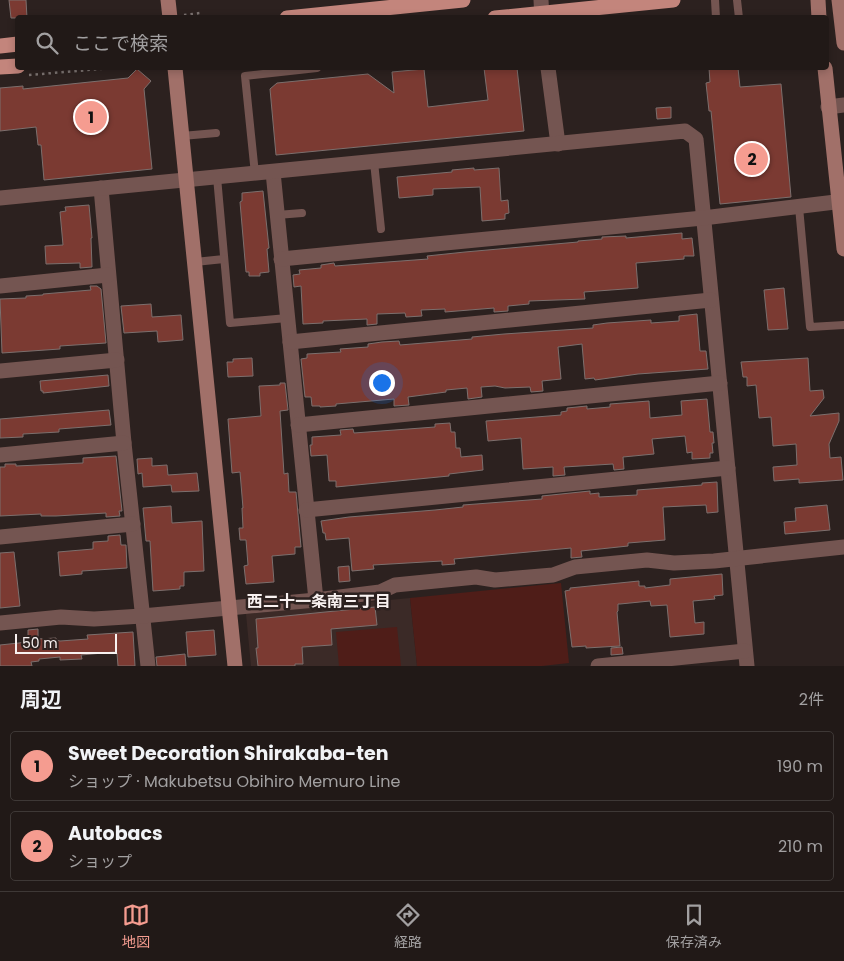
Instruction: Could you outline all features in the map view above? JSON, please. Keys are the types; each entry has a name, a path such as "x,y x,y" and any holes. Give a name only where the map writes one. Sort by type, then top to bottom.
{"main road":[{"path":"316,15 463,0"},
{"path":"513,15 542,10 673,0"},
{"path":"0,46 15,44"},
{"path":"0,67 15,69"}],"street":[{"path":"168,0 170,15"},
{"path":"818,0 820,15"},
{"path":"840,0 844,42"},
{"path":"175,70 235,666"},
{"path":"548,70 558,144"},
{"path":"824,70 842,202 844,249"},
{"path":"828,107 844,105"},
{"path":"0,198 685,131 696,139 746,658 598,666"},
{"path":"273,172 316,600"},
{"path":"100,188 124,443 148,666"},
{"path":"281,259 703,218 842,202"},
{"path":"0,286 108,275"},
{"path":"290,342 711,300"},
{"path":"0,371 117,360"},
{"path":"298,425 720,382"},
{"path":"0,455 124,443"},
{"path":"306,510 728,468"},
{"path":"0,537 133,524"},
{"path":"0,623 61,617 94,619 142,616 316,600 380,592 395,585 476,577 495,580 553,575 575,567 647,560 674,563 844,547"}],"lane":[{"path":"714,0 716,15"},
{"path":"737,0 739,15"},
{"path":"255,174 245,76 299,70"},
{"path":"182,136 216,133"},
{"path":"374,162 381,228"},
{"path":"217,177 230,323 287,318"},
{"path":"799,206 810,327 844,326"},
{"path":"277,215 302,213"},
{"path":"195,262 224,259"}],"shaded area":[{"path":"561,583 569,663 542,666 417,666 410,598"},
{"path":"410,598 417,666 251,666 246,614"},
{"path":"397,627 401,666 339,666 336,632"}],"building":[{"path":"9,0 26,0 27,15 15,15 15,18 11,18"},
{"path":"138,70 151,81 144,89 152,169 44,180 41,145 38,145 36,127 0,131 0,88 23,86 23,89 128,78"},
{"path":"424,70 428,107 488,100 484,70 517,70 524,131 276,155 270,89 277,83 368,74 394,93 392,72"},
{"path":"709,70 738,70 740,87 781,84 791,197 720,204 711,111 709,111 706,83 710,82"},
{"path":"671,107 671,118 657,119 656,108"},
{"path":"474,168 474,170 499,168 501,201 508,200 509,213 505,214 505,219 482,221 480,187 433,189 433,195 399,198 397,177"},
{"path":"263,191 269,248 267,249 269,272 260,273 260,276 249,276 249,272 246,272 240,202 242,201 242,193"},
{"path":"89,205 92,267 80,268 80,263 46,264 45,246 63,245 60,212 66,211 65,207"},
{"path":"682,233 682,239 692,238 694,256 684,256 684,259 636,263 638,288 584,292 585,299 529,301 529,304 508,306 508,311 494,312 494,308 445,312 445,309 421,310 422,316 406,317 405,313 377,314 377,324 367,325 367,319 303,324 301,286 294,287 293,275 300,274 299,270 321,268 321,265 334,263 335,266 428,259 427,256 578,242 602,239 602,237 626,236 626,238"},
{"path":"90,286 97,286 101,289 106,343 60,346 60,349 2,353 0,299 26,298 26,296 91,290"},
{"path":"784,288 788,329 768,330 764,290"},
{"path":"151,304 152,317 181,315 183,340 158,342 157,331 124,333 121,306"},
{"path":"697,314 700,351 706,351 708,369 638,374 595,380 594,378 585,379 582,344 558,347 561,379 542,381 543,391 531,392 530,387 481,387 482,397 468,399 467,388 446,390 446,392 408,397 409,405 394,406 394,399 320,407 312,406 311,397 305,397 301,359 307,358 307,354 341,352 340,349 368,347 368,344 382,342 399,341 400,345 472,339 472,337 504,334 593,328 593,325 607,323 651,320 651,323 679,321 679,316"},
{"path":"252,358 253,376 228,377 227,362 233,362 233,359"},
{"path":"808,358 810,391 823,390 824,398 810,416 839,413 839,421 829,444 830,458 841,457 843,480 799,483 799,479 774,481 773,467 797,465 796,444 773,446 771,417 759,418 756,385 747,386 747,377 743,377 741,362"},
{"path":"108,375 109,386 43,393 41,391 40,381"},
{"path":"280,383 285,383 288,410 280,411 284,474 288,473 289,492 296,492 301,547 295,547 295,554 272,556 274,582 246,584 244,566 248,565 246,540 240,540 239,528 243,528 240,472 232,473 228,419 261,416 259,386 280,385"},
{"path":"707,399 710,432 713,432 714,443 712,443 713,453 710,453 710,458 692,459 692,452 687,453 685,436 652,439 654,454 623,457 624,469 614,470 613,464 564,467 565,475 553,476 553,467 523,469 521,438 488,441 486,421 561,415 561,412 567,411 567,408 587,406 587,409 610,407 610,404 649,401 650,418 682,415 681,401"},
{"path":"109,410 111,425 59,429 59,432 23,434 23,437 0,438 0,419"},
{"path":"450,423 451,432 455,432 456,448 460,448 461,457 482,455 483,470 449,474 449,476 336,487 336,481 329,481 327,455 311,456 310,445 312,445 312,437 341,435 340,430 353,429 354,433 435,427 435,424"},
{"path":"116,456 122,511 119,511 120,516 106,517 106,513 56,516 41,516 41,514 0,516 0,467 5,467 5,464 16,464 16,466 83,463 83,458"},
{"path":"152,458 152,466 167,465 168,475 197,473 199,491 172,492 171,485 143,487 142,473 138,474 137,459"},
{"path":"717,482 718,512 707,513 706,505 663,507 665,540 628,543 628,546 581,551 582,557 571,558 571,548 454,559 455,564 442,565 442,561 373,565 374,569 352,571 349,538 326,540 321,521 463,507 463,505 542,499 542,496 590,491 590,494 599,493 599,497 637,495 637,490"},
{"path":"827,505 830,530 785,534 784,522 796,521 795,508"},
{"path":"171,506 172,523 202,521 204,571 184,572 184,586 180,586 180,589 153,591 150,541 146,541 143,508"},
{"path":"120,535 121,545 126,545 127,568 82,571 82,574 60,576 58,552 93,549 93,542 108,541 108,536"},
{"path":"14,552 20,606 0,608 0,553"},
{"path":"349,566 350,581 339,582 338,567"},
{"path":"722,574 723,595 714,596 715,599 693,601 695,623 704,622 704,634 670,637 667,605 651,606 650,601 618,604 620,646 572,647 565,591 570,590 570,588 639,581 639,586 645,586 645,588 670,585 670,579"},
{"path":"375,607 377,625 331,629 332,645 302,647 303,664 295,664 295,666 258,666 256,619"},
{"path":"38,629 38,639 56,638 56,640 60,641 88,639 87,635 133,632 135,666 118,666 117,653 114,652 81,655 82,659 60,660 60,657 39,659 39,661 31,662 32,666 0,666 0,645 28,642 28,630"},
{"path":"214,630 216,655 188,657 186,632"},
{"path":"622,647 623,654 611,655 611,648"},
{"path":"185,654 186,666 157,666 156,657"}],"place":[{"name":"Sweet Decoration Shirakaba-ten","path":"91,117"},
{"name":"Autobacs","path":"752,159"}],"district":[{"name":"西二十一条南三丁目","path":"319,601"}]}
